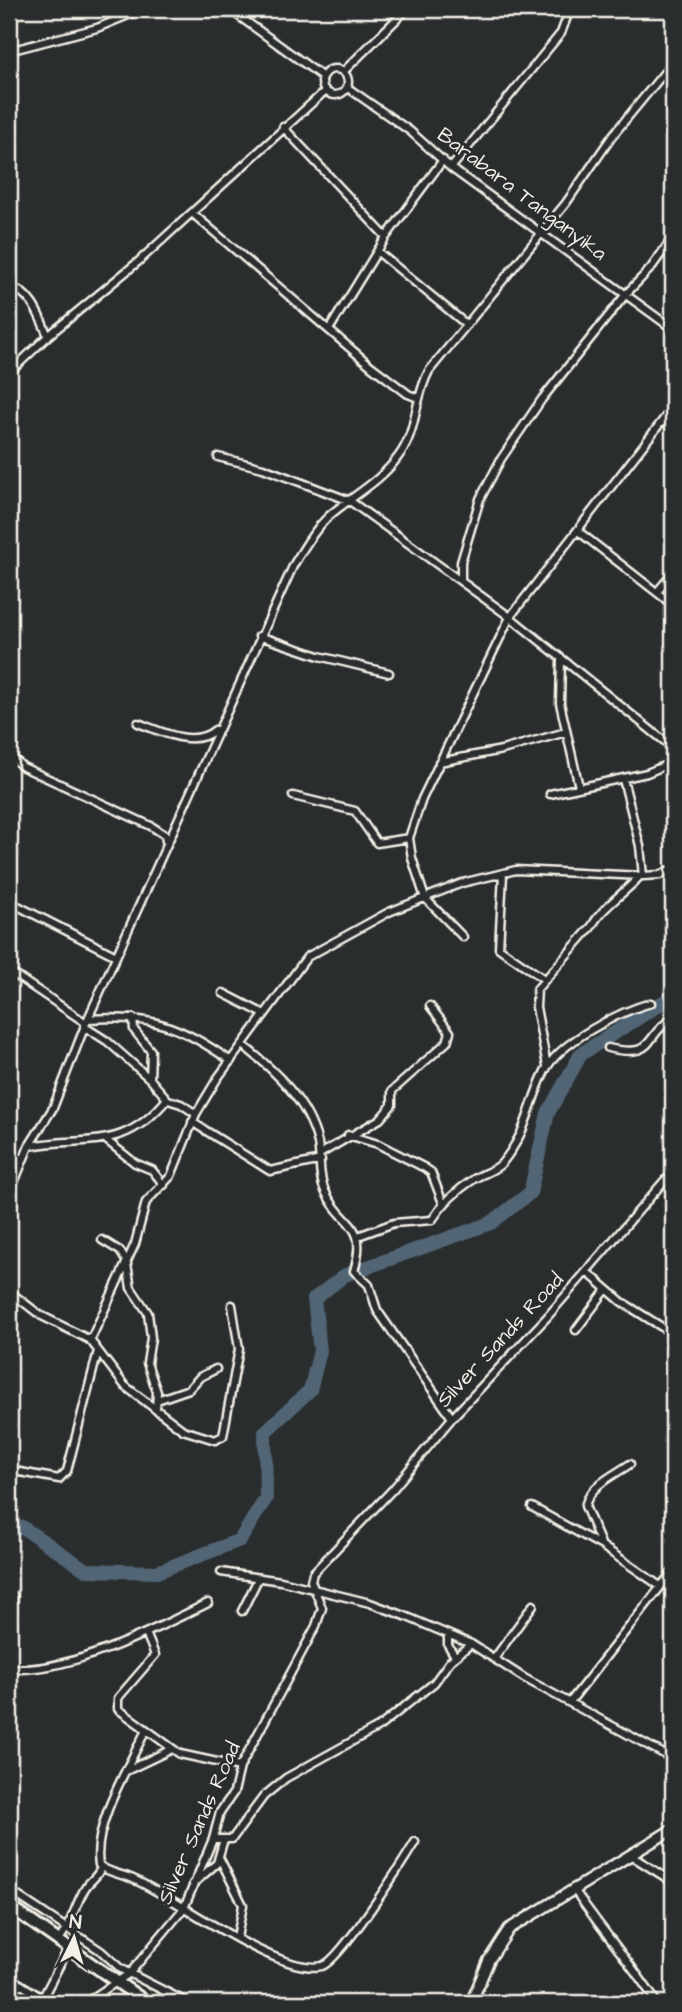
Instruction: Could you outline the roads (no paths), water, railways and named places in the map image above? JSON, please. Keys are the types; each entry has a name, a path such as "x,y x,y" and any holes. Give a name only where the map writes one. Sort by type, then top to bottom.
{"highway":[{"path":"9,1906 146,2003"}],"street":[{"path":"9,51 85,32 143,9"},
{"path":"229,9 323,77 325,91"},
{"path":"344,71 407,9"},
{"path":"452,168 561,33 570,9"},
{"path":"9,1195 24,1157 53,1108 86,1023 204,765 217,729 233,699 259,636 307,543 329,516 391,467 401,454 413,428 418,398 429,371 566,203 613,135 673,62"},
{"path":"323,77 332,69 344,71"},
{"path":"325,91 335,96 348,88 349,80 344,71"},
{"path":"664,76 673,82"},
{"name":"Barabara Tanganyika","path":"348,88 410,131 452,168 673,330"},
{"path":"9,373 48,336 192,213 325,91"},
{"path":"283,127 386,237"},
{"path":"330,328 386,237 443,160"},
{"path":"192,213 394,384 418,398"},
{"path":"461,579 465,547 488,482 542,399 626,294 645,275 673,237"},
{"path":"378,252 467,325"},
{"path":"9,287 25,293 40,315 48,336"},
{"path":"463,937 425,898 412,858 409,838 439,762 510,617 538,577 578,531 673,407"},
{"path":"663,420 673,428"},
{"path":"218,457 263,468 350,501 461,579 673,748"},
{"path":"578,531 673,605"},
{"path":"657,592 673,573"},
{"path":"259,636 318,656 389,673"},
{"path":"561,660 559,692 579,787"},
{"path":"138,723 183,738 201,739 217,729"},
{"path":"439,762 502,750 566,732"},
{"path":"9,755 23,767 162,832 167,839 165,847"},
{"path":"550,794 623,779 673,762"},
{"path":"547,1066 535,999 537,989 592,926 597,916 620,898 641,876 643,858 623,779"},
{"path":"293,796 355,811 377,843 409,838"},
{"path":"90,1341 135,1244 145,1202 164,1185 174,1169 195,1114 297,969 315,951 360,925 462,883 525,869 641,876 660,875 673,869"},
{"path":"503,874 499,948 544,979"},
{"path":"10,902 116,956"},
{"path":"9,971 86,1023 150,1079 167,1099 195,1114"},
{"path":"223,993 264,1014"},
{"path":"358,1236 394,1223 432,1220 443,1203 502,1163 528,1118 547,1066 585,1030 652,1003"},
{"path":"192,1122 270,1171 320,1157 348,1135 389,1110 392,1091 449,1040 447,1026 430,1006"},
{"path":"608,1048 626,1052 646,1046 662,1024 673,1017"},
{"path":"86,1023 133,1018 166,1023 232,1061"},
{"path":"133,1018 134,1030 151,1051 150,1079"},
{"path":"243,1045 280,1074 314,1131 323,1188 358,1236 361,1249 354,1271 369,1285 377,1310 452,1418"},
{"path":"30,1146 106,1139 138,1127 153,1116 167,1099"},
{"path":"348,1135 378,1144 431,1172 443,1203"},
{"path":"106,1139 135,1163 152,1170 164,1185"},
{"path":"9,1162 24,1157"},
{"name":"Silver Sands Road","path":"85,2003 131,1973 184,1908 213,1839 220,1812 234,1792 241,1774 240,1767 316,1626 322,1608 311,1581 313,1573 393,1489 452,1418 587,1272 665,1180 673,1177"},
{"path":"102,1240 120,1251 126,1259 131,1288 148,1312 151,1338 147,1363 157,1399 156,1410"},
{"name":"Silver Sands Road","path":"587,1272 606,1290 673,1334"},
{"path":"576,1330 606,1290"},
{"path":"9,1292 40,1315 90,1341 125,1386 183,1430 215,1440 223,1436 239,1349 232,1305"},
{"path":"9,1470 59,1479 67,1471 98,1351"},
{"path":"157,1399 189,1389 200,1377 216,1369"},
{"path":"602,1546 585,1506 586,1499 596,1486 631,1464"},
{"path":"531,1507 602,1546 660,1586"},
{"path":"570,1702 673,1571"},
{"path":"221,1572 281,1581 316,1592 370,1603 471,1644 673,1759"},
{"path":"242,1611 257,1579"},
{"path":"9,1616 13,1596"},
{"path":"9,1668 27,1669 127,1644 208,1603"},
{"path":"494,1659 533,1605"},
{"path":"146,1633 155,1656 118,1698 117,1706 121,1713 172,1749 240,1767"},
{"path":"448,1635 448,1645 455,1656"},
{"path":"213,1839 232,1839 239,1833 247,1816 271,1790 286,1778 380,1726 434,1683 455,1656 471,1644"},
{"path":"146,1730 99,1838 98,1862 101,1867 134,1879 237,1938 288,1961 310,1966 330,1961 388,1885 415,1842"},
{"path":"126,1771 172,1749"},
{"path":"495,2003 472,1999 489,1960 509,1929 673,1829"},
{"path":"193,1884 210,1871 220,1858 224,1839"},
{"path":"630,1855 673,1882"},
{"path":"220,1858 243,1905 237,1938"},
{"path":"57,1942 68,1929 84,1889 97,1877 101,1867"},
{"path":"573,1888 657,2003"},
{"path":"9,1889 131,1973 188,2003"},
{"path":"41,2001 68,1949"},
{"path":"9,1977 41,2001 50,2003"}],"waterway":[{"path":"9,1531 22,1527 86,1570 157,1572 240,1540 266,1498 265,1432 310,1390 320,1351 314,1299 345,1275 491,1223 530,1193 548,1113 581,1054 673,996"}]}
